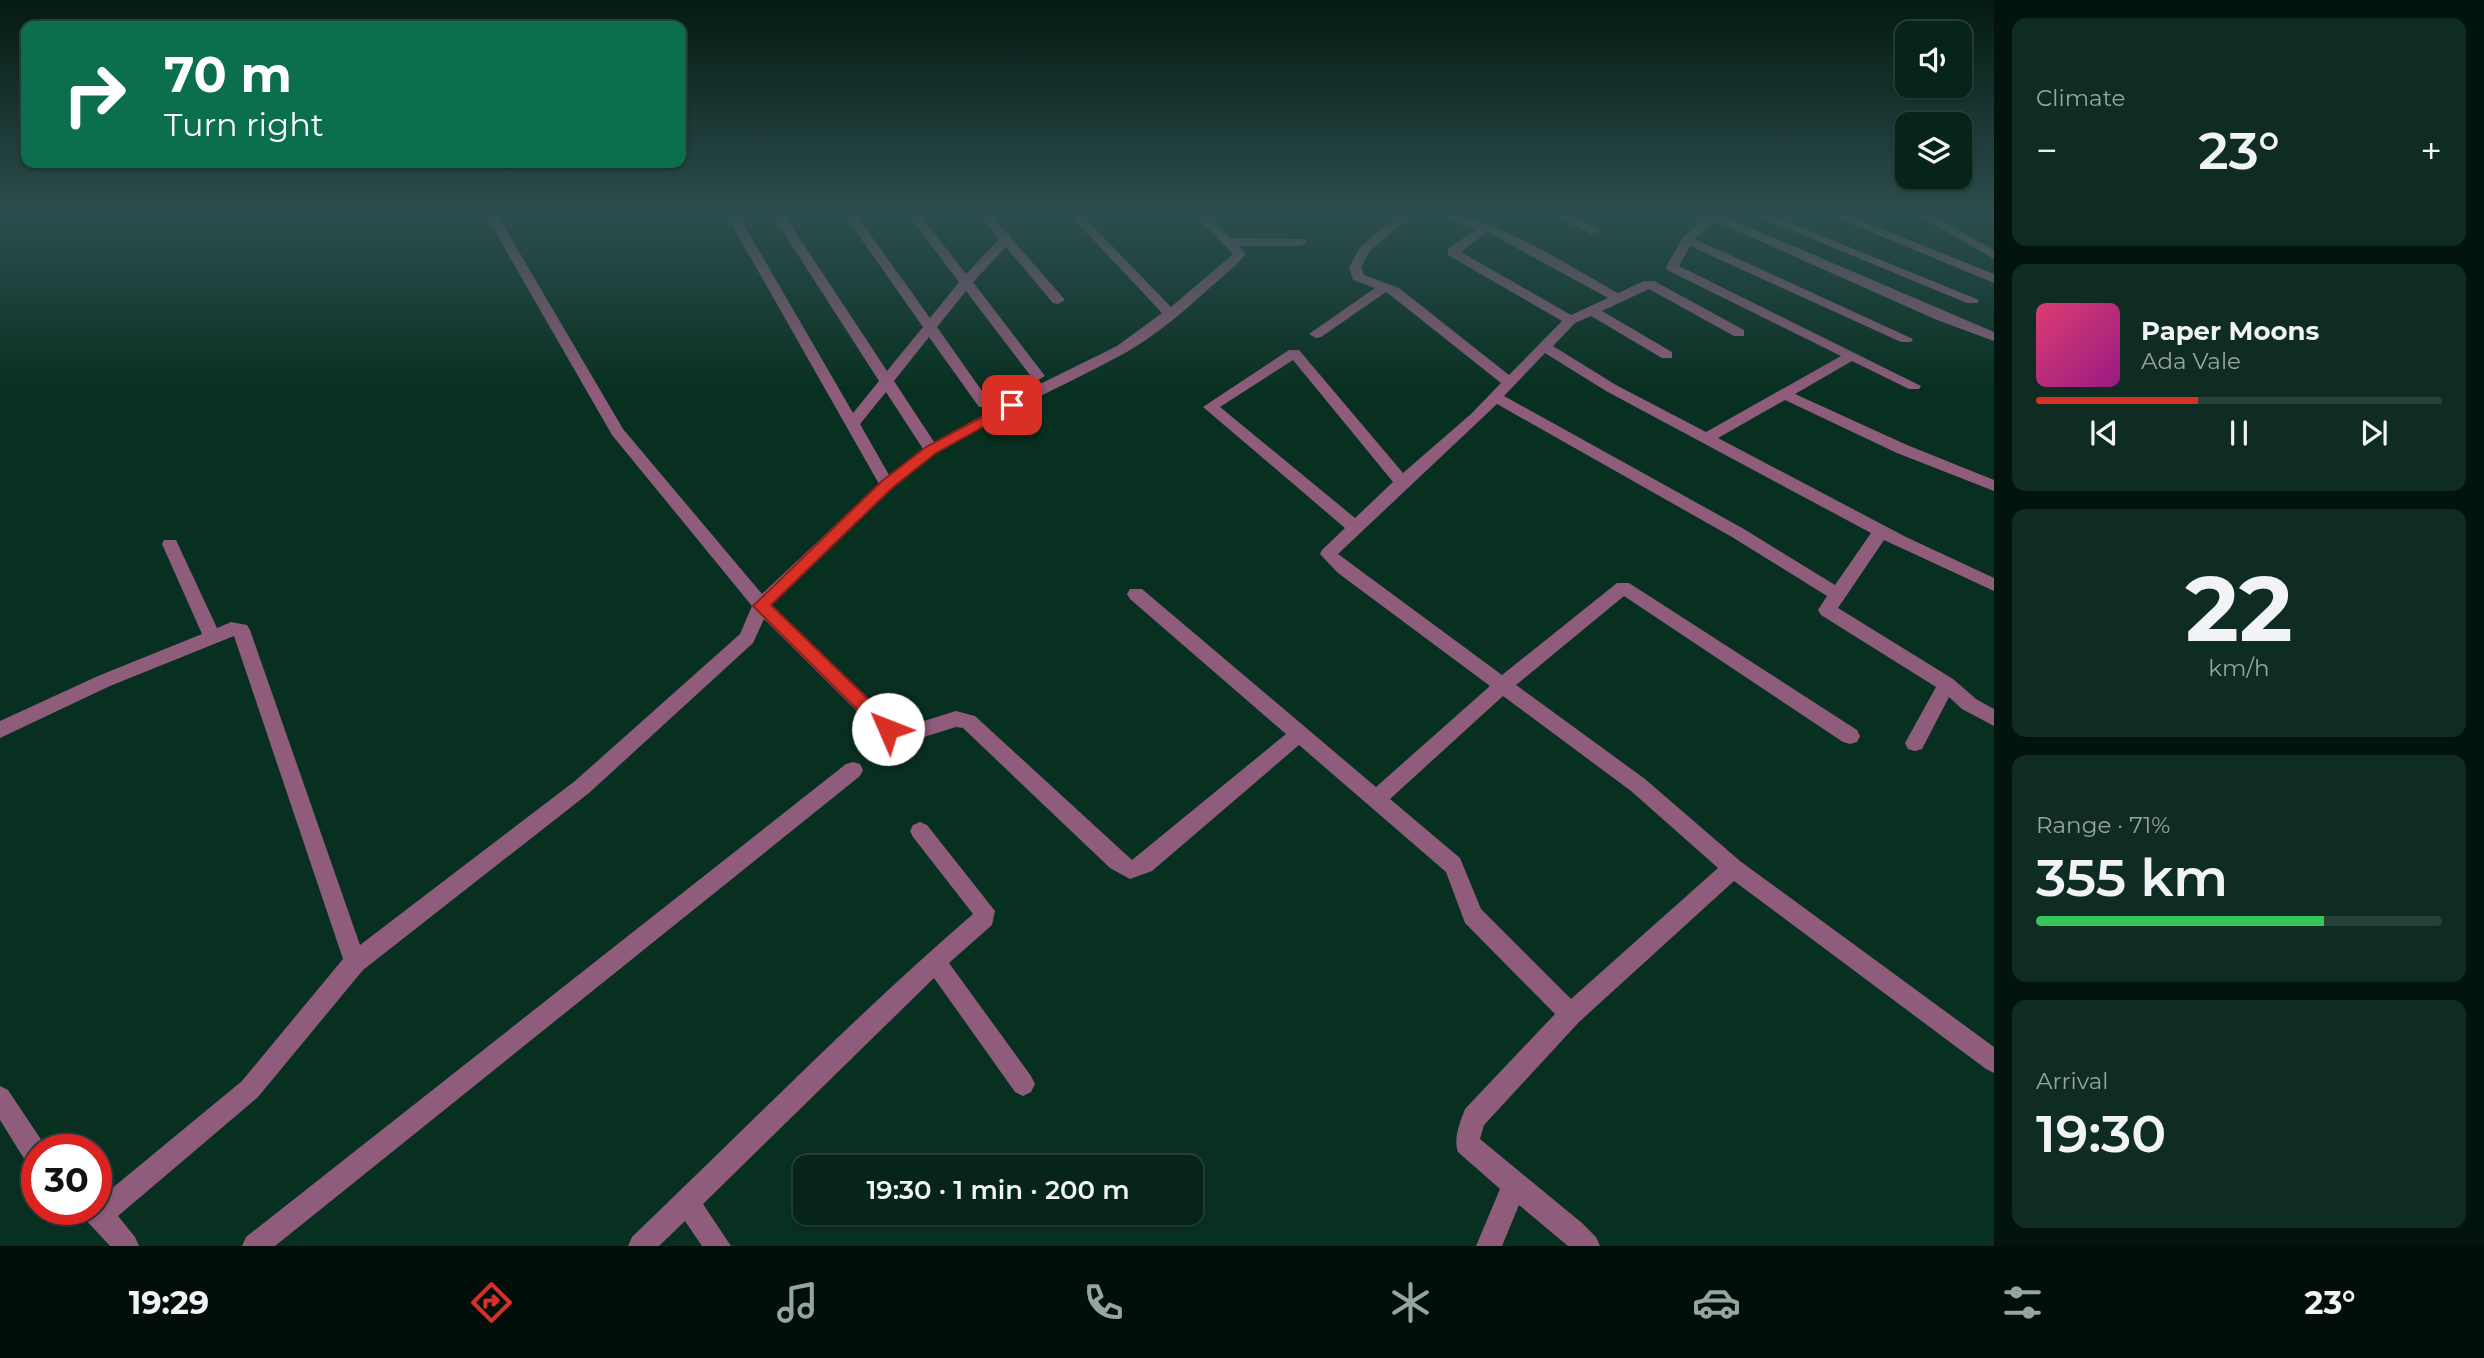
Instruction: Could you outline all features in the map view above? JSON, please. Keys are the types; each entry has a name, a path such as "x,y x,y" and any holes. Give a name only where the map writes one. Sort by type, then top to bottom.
{"street":[{"path":"526,274 617,432 761,606 888,729 911,733 956,719 968,721 1117,861 1130,870 1145,864 1299,734"},
{"path":"766,274 887,485"},
{"path":"817,274 931,450"},
{"path":"891,274 984,404"},
{"path":"959,274 1038,376"},
{"path":"852,424 972,274"},
{"path":"1036,274 1058,300"},
{"path":"1132,274 1170,314"},
{"path":"112,1200 250,1089 355,962 582,787 747,638 761,606 887,485 931,450 1045,387 1122,349 1170,314 1216,274"},
{"path":"1356,274 1357,277 1394,291 1509,382"},
{"path":"1490,274 1570,320"},
{"path":"1574,274 1615,297"},
{"path":"1686,274 1914,386"},
{"path":"1763,274 1906,339"},
{"path":"1845,274 1994,337"},
{"path":"1908,274 1972,300"},
{"path":"1739,333 1649,284 1615,297 1570,320 1476,417 1402,482 1328,554 1344,569 1638,785 1733,868 1994,1061"},
{"path":"1316,334 1384,288"},
{"path":"1591,310 1667,355"},
{"path":"1543,346 1611,388 1881,531 1994,585"},
{"path":"1355,527 1210,407 1294,354 1402,482"},
{"path":"1707,438 1850,356"},
{"path":"1784,394 1902,449 1994,486"},
{"path":"1495,397 1738,533 1839,594"},
{"path":"1881,531 1827,611 1947,684 1969,704 1994,718"},
{"path":"170,544 212,637"},
{"path":"1376,800 1503,685 1623,587 1850,736"},
{"path":"1136,594 1453,865 1461,881 1463,900 1473,916 1571,1014"},
{"path":"0,730 104,681 231,629 241,630 355,962"},
{"path":"1915,743 1947,684"},
{"path":"255,1246 853,770"},
{"path":"641,1246 935,961 984,918 984,911 920,831"},
{"path":"1587,1246 1567,1226 1487,1164 1467,1143 1474,1118 1571,1014 1733,868"},
{"path":"935,961 1023,1084"},
{"path":"0,1098 23,1134"},
{"path":"1489,1246 1514,1185"},
{"path":"686,1202 718,1246"},
{"path":"108,1225 126,1246"}],"route":[{"path":"888,729 761,606 887,485 931,450 1012,405"}]}
